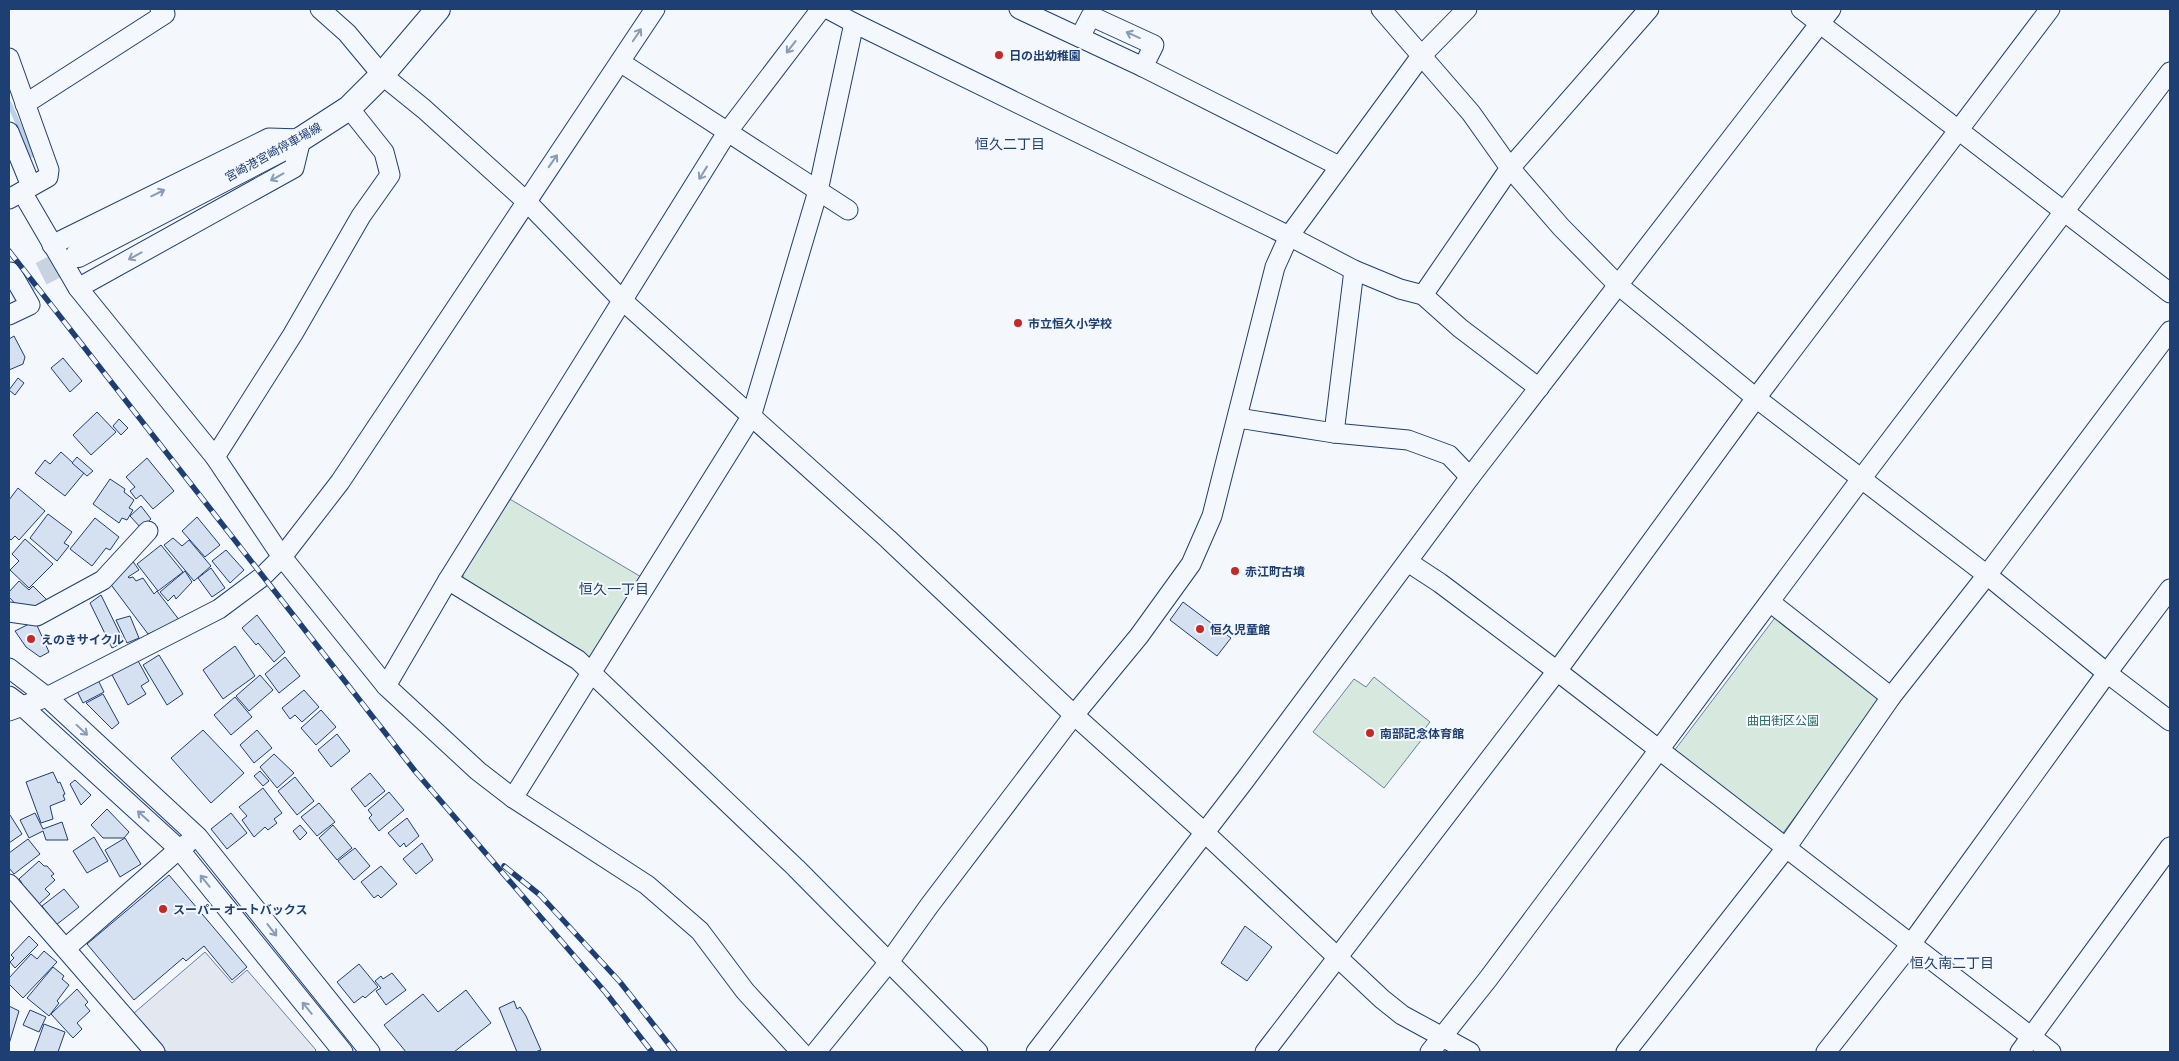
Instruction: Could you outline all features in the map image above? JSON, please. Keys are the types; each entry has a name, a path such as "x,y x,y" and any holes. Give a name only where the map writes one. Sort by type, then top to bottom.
{"main road":[{"name":"宮崎港宮崎停車場線","path":"78,255 302,139 349,108 382,74 438,9"}],"street":[{"path":"25,104 165,14 160,9"},
{"path":"320,9 347,33 382,74 424,109 527,202 622,300 888,539 1074,715 1204,832 1382,999 1436,1045 1470,1052"},
{"path":"13,704 47,697 220,609 262,577 282,557 340,482 655,9"},
{"path":"386,686 448,580 728,131 821,9"},
{"path":"828,9 854,24 1289,236 1354,270 1400,289 1423,294 1460,328 1539,388"},
{"path":"1019,9 1053,16 1080,38 1143,67 1339,166"},
{"path":"1381,9 1471,113 1510,168 1562,227 1618,285 1756,398 1987,575 2107,673 2170,721"},
{"path":"816,1052 888,962 1074,715 1139,636 1192,564 1212,516 1238,418 1239,403 1276,267 1289,236 1421,56 1467,9"},
{"path":"1423,294 1510,168 1649,9"},
{"path":"1801,9 1825,16 1959,128 2170,293"},
{"path":"1265,1052 1339,958 1557,671 1756,398 2050,9"},
{"path":"1080,38 1091,16 1154,44 1143,67"},
{"path":"1036,1052 1408,562 1470,477 1825,16"},
{"path":"513,798 751,417 818,191 854,24"},
{"path":"9,58 49,170 48,177 21,192"},
{"path":"620,62 848,210"},
{"path":"1436,1045 1659,752 1861,479 2170,72"},
{"path":"214,456 294,334 361,216 390,175 384,152 349,108"},
{"path":"9,132 21,192 78,288 214,456 282,557 386,686 478,771 513,798 647,885 700,930 744,991 801,1052"},
{"path":"52,245 269,138 302,139 294,168 78,288"},
{"path":"1334,433 1354,270"},
{"path":"9,273 11,272 30,304 9,315"},
{"path":"1626,1052 1786,848 1891,697 1987,575 2170,331"},
{"path":"1238,418 1334,433 1408,440 1449,455 1470,477"},
{"path":"9,612 37,616 103,580 148,531"},
{"path":"1408,562 1440,583 1557,671 1659,752 1911,944 2026,1045 2051,1052"},
{"path":"448,580 578,660 796,868 978,1052"},
{"path":"1826,1052 1911,944 2170,589"},
{"path":"1770,602 1891,697"},
{"path":"9,668 47,697 198,837 370,1052"},
{"path":"13,704 179,849 336,1050 353,1032"},
{"path":"66,948 179,849 198,837"},
{"path":"2026,1045 2170,846"},
{"path":"9,884 155,1052"}],"green space":[{"path":"508,498 643,578 595,655 588,658 463,583 463,573"},
{"name":"曲田街区公園","path":"1777,615 1884,698 1783,833 1674,751"},
{"name":"南部記念体育館","path":"1374,677 1430,722 1423,731 1426,734 1384,788 1313,732 1354,679 1366,687"}],"shaded area":[{"path":"205,952 232,983 247,970 316,1050 314,1052 167,1052 134,1013"}],"building":[{"path":"14,336 25,357 23,364 9,370 9,339"},
{"path":"63,358 82,381 70,392 51,368"},
{"path":"18,378 24,383 15,395 9,390"},
{"path":"97,412 116,432 91,455 73,435"},
{"path":"119,419 128,428 121,435 113,426"},
{"path":"61,452 84,473 65,496 35,473 45,460 50,464"},
{"path":"77,457 93,471 87,476 72,463"},
{"path":"147,458 174,491 153,509 141,495 136,499 130,491 135,487 126,477"},
{"path":"110,479 125,489 124,492 134,500 129,508 133,510 127,520 122,518 119,523 93,504"},
{"path":"18,488 45,511 19,540 15,536 11,540 9,538 9,500"},
{"path":"141,506 151,519 141,528 130,516"},
{"path":"48,514 72,532 64,543 69,546 57,561 30,538"},
{"path":"197,517 220,545 205,557 182,531"},
{"path":"95,518 119,537 110,550 106,548 92,566 70,549"},
{"path":"173,538 182,546 189,540 211,566 194,581 164,545"},
{"path":"25,539 53,564 29,588 10,570 19,561 12,554"},
{"path":"161,545 183,572 158,591 137,564"},
{"path":"226,550 244,570 230,583 212,561"},
{"path":"129,556 139,570 128,577 133,577 136,581 143,578 154,594 157,591 180,621 148,634 106,578"},
{"path":"211,568 225,588 212,597 198,578"},
{"path":"185,571 192,582 176,599 174,595 168,601 160,592"},
{"path":"19,581 29,590 33,586 47,600 37,610 31,605 23,612 9,597 9,592"},
{"path":"101,595 124,642 112,648 90,603"},
{"name":"恒久児童館","path":"1183,602 1231,638 1217,656 1170,620"},
{"path":"257,615 285,652 274,662 242,628"},
{"path":"130,616 139,638 127,643 116,620"},
{"name":"えのきサイクル","path":"35,621 49,652 40,657 26,647 15,631"},
{"path":"235,646 255,676 223,699 203,670"},
{"path":"159,655 183,694 167,705 143,665"},
{"path":"285,657 300,676 279,693 265,674"},
{"path":"137,659 149,681 141,686 146,694 128,705 111,673"},
{"path":"260,675 273,690 249,711 236,696"},
{"path":"97,678 104,692 83,703 75,687"},
{"path":"304,690 319,707 302,722 295,715 290,719 282,708"},
{"path":"103,694 119,723 112,729 86,703"},
{"path":"235,697 252,717 231,735 214,715"},
{"path":"321,710 336,727 316,745 301,728"},
{"path":"203,730 244,773 211,803 171,758"},
{"path":"257,730 272,748 254,763 240,745"},
{"path":"337,734 350,751 331,767 318,750"},
{"path":"274,754 294,773 277,788 260,767"},
{"path":"260,771 269,781 263,786 254,776"},
{"path":"53,772 58,783 60,782 65,794 63,795 65,800 50,806 53,819 41,823 26,782"},
{"path":"370,773 385,791 365,807 351,789"},
{"path":"295,777 314,801 297,815 278,791"},
{"path":"75,780 91,795 81,805 70,784"},
{"path":"263,788 282,813 274,819 277,823 268,830 265,827 254,837 242,820 247,816 239,807"},
{"path":"389,792 404,810 379,831 369,818 372,815 368,810"},
{"path":"319,803 335,822 317,836 301,817"},
{"path":"107,809 129,832 124,838 103,838 91,825"},
{"path":"35,813 43,829 62,822 68,840 46,840 43,831 29,838 20,820"},
{"path":"231,813 247,833 227,849 211,829"},
{"path":"9,816 22,834 9,843"},
{"path":"407,818 419,836 406,847 404,843 400,847 388,833"},
{"path":"300,825 307,833 300,840 293,831"},
{"path":"333,825 352,848 337,860 319,838"},
{"path":"94,837 108,861 87,873 73,851"},
{"path":"125,838 141,864 120,877 105,850"},
{"path":"28,839 40,854 14,874 9,868 9,853"},
{"path":"422,843 433,860 416,874 403,859"},
{"path":"355,848 370,866 354,880 338,861"},
{"path":"39,861 54,874 51,876 55,880 45,889 50,894 39,904 20,885 22,883 19,879"},
{"path":"381,866 397,884 381,898 378,895 374,898 361,882"},
{"name":"スーパー オートバックス","path":"169,875 247,967 232,980 204,946 186,961 183,958 134,1000 87,944"},
{"path":"64,889 79,907 56,925 42,906"},
{"path":"1245,926 1272,947 1247,981 1221,963"},
{"path":"29,936 38,945 15,968 10,962 14,958 11,955"},
{"path":"44,951 57,962 23,998 9,984 9,978 31,954 37,959"},
{"path":"359,964 378,987 365,998 363,996 354,1003 337,982"},
{"path":"53,967 64,976 62,979 69,985 49,1016 27,998"},
{"path":"392,973 406,990 386,1005 376,991 381,988 375,981 381,976 383,979"},
{"path":"77,989 88,1002 85,1005 90,1011 77,1023 82,1029 73,1038 51,1014"},
{"path":"466,990 491,1023 454,1052 406,1052 384,1025 423,994 438,1012"},
{"path":"514,1001 517,1009 520,1007 526,1016 541,1050 517,1052 499,1008"},
{"path":"9,1006 19,1011 9,1044"},
{"path":"30,1010 46,1017 39,1032 23,1025"},
{"path":"44,1024 65,1032 58,1052 34,1052"}],"waterway":[{"path":"9,103 32,155"}],"tunnel":[{"path":"9,290 78,255"}],"railway":[{"path":"9,251 415,771 606,993 652,1052"},
{"path":"504,866 540,895 620,982 675,1052"}],"place":[{"name":"日の出幼稚園","path":"999,55"},
{"name":"市立恒久小学校","path":"1018,323"},
{"name":"赤江町古墳","path":"1235,571"},
{"name":"恒久児童館","path":"1200,629"},
{"name":"えのきサイクル","path":"31,639"},
{"name":"南部記念体育館","path":"1370,733"},
{"name":"スーパー オートバックス","path":"163,909"}],"district":[{"name":"恒久二丁目","path":"1010,143"},
{"name":"恒久一丁目","path":"614,588"},
{"name":"恒久南二丁目","path":"1952,962"}]}
